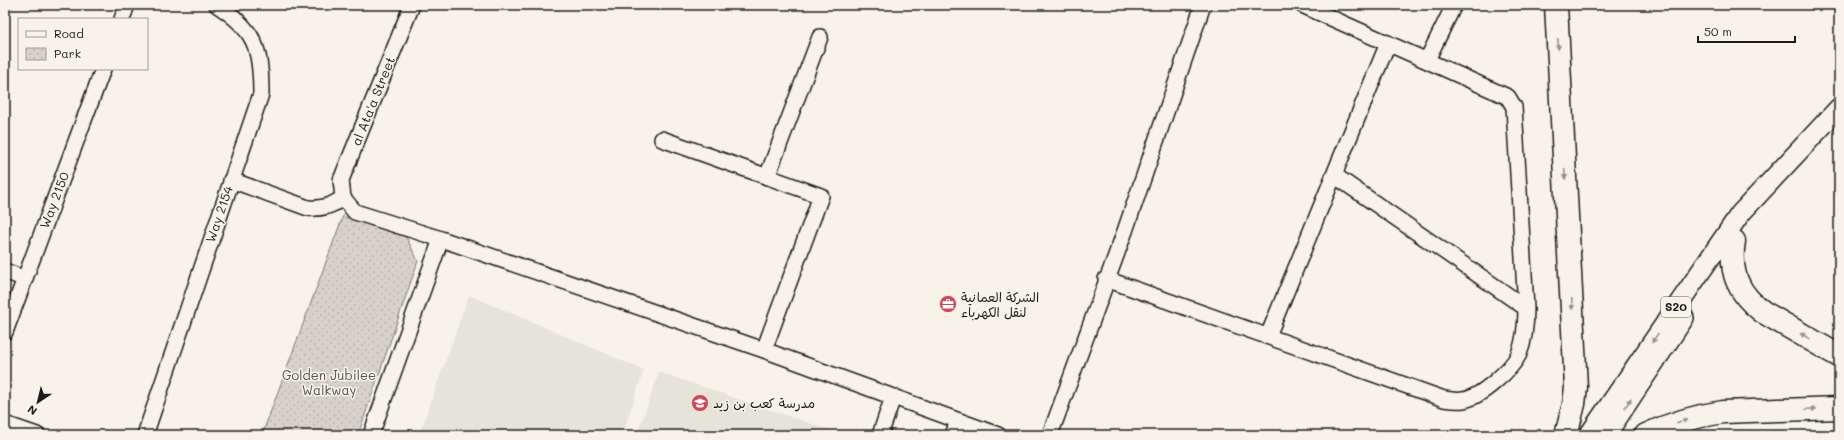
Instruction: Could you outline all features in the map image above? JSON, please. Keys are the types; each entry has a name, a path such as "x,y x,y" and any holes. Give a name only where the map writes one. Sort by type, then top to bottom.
{"highway":[{"path":"1556,5 1576,387 1574,404 1566,435"},
{"path":"1734,241 1732,255 1733,268 1740,288 1752,304 1763,312 1839,356"},
{"path":"1646,435 1674,423 1712,414 1839,408"}],"main road":[{"name":"S20","path":"1589,435 1740,214 1839,108"},
{"name":"S20","path":"1606,435 1734,241 1762,203 1770,183"}],"street":[{"path":"122,18 127,5"},
{"name":"Way 2154","path":"145,435 261,94 261,66 253,38 234,16 217,5"},
{"name":"al Ata'a Street","path":"343,198 341,180 412,5"},
{"path":"1050,435 1106,279 1125,231 1203,5"},
{"path":"1427,60 1454,5"},
{"path":"1106,279 1444,399 1463,400 1481,393 1506,370 1518,355 1525,333 1526,308 1514,107 1512,101 1508,97 1307,6"},
{"path":"767,177 820,37"},
{"path":"1268,336 1388,43"},
{"name":"Way 2150","path":"5,332 103,70"},
{"path":"662,139 821,196 764,350"},
{"path":"1334,174 1526,308"},
{"path":"231,180 308,208 319,209 330,206 343,198 355,212 441,239 764,350 998,435"},
{"path":"372,435 441,239"},
{"path":"5,271 24,279"},
{"path":"880,435 893,397"},
{"path":"953,435 958,421"},
{"path":"5,424 37,435"}],"shaded area":[{"path":"469,295 644,370 622,435 419,435"},
{"name":"مدرسة كعب بن زيد","path":"659,372 844,435 637,435"}],"green space":[{"name":"Golden Jubilee Walkway","path":"343,216 406,237 418,261 358,435 262,435"}],"place":[{"name":"الشرکة العمانیة لنقل الکهرباء","path":"948,304"},
{"name":"مدرسة كعب بن زيد","path":"700,403"}]}
